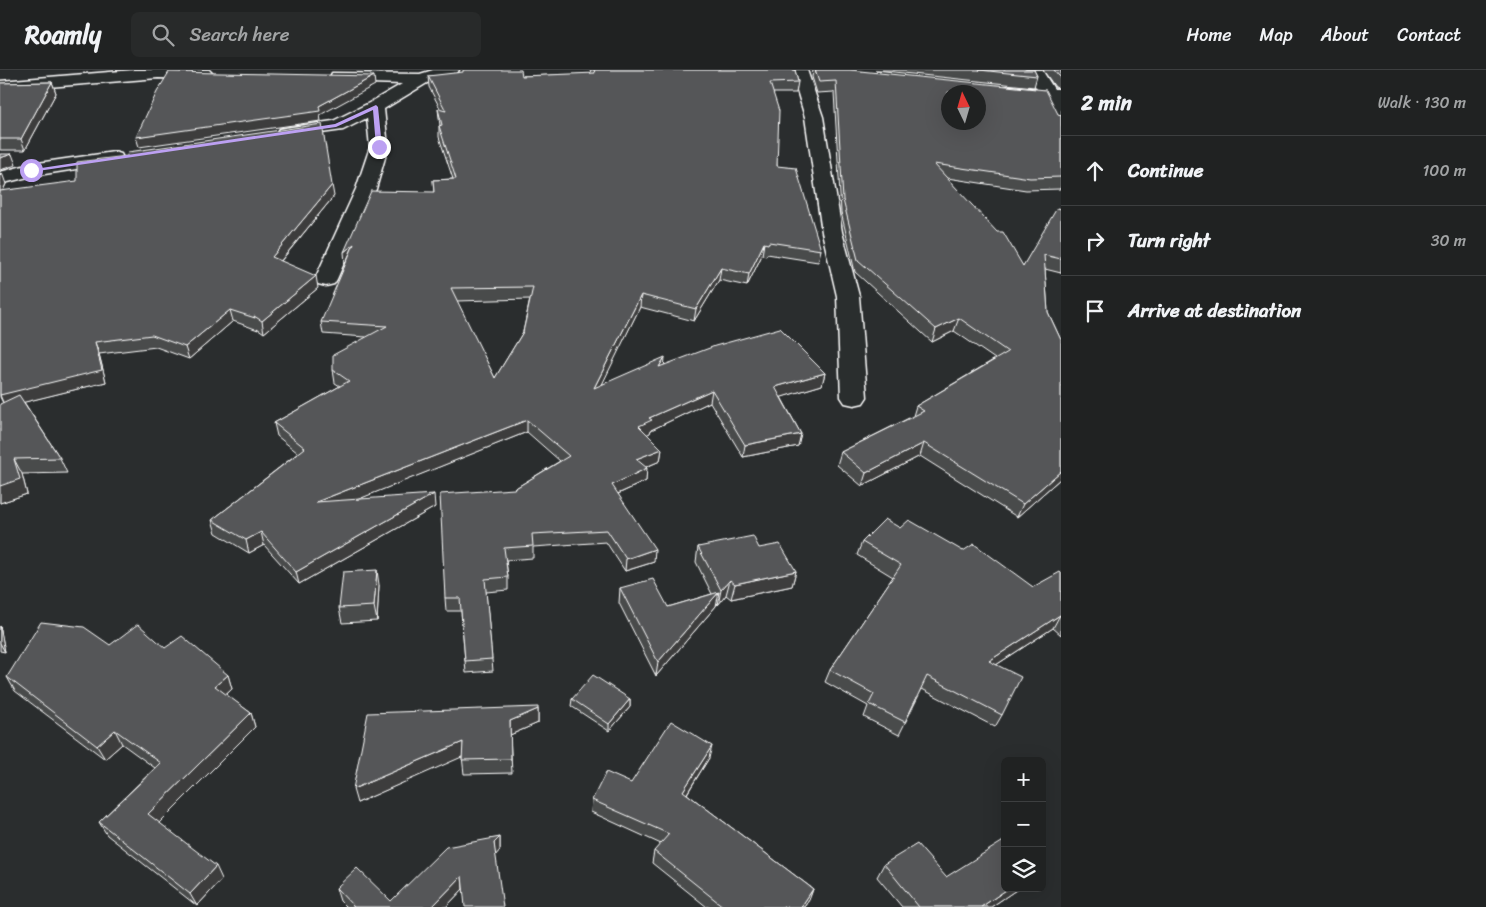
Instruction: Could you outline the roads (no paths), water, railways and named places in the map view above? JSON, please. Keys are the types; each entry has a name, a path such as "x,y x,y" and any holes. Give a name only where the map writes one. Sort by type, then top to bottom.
{"street":[{"path":"269,135 336,126 376,107 421,79 451,70"},
{"path":"809,70 822,174 832,232 848,296 854,397"},
{"path":"1034,70 1055,94 1061,120"},
{"path":"0,86 158,71 216,74"},
{"path":"324,76 421,79"},
{"path":"992,89 1055,94"},
{"path":"326,279 366,189 379,147 376,107"},
{"path":"0,178 31,170 135,155"},
{"path":"5,157 87,162"}]}
